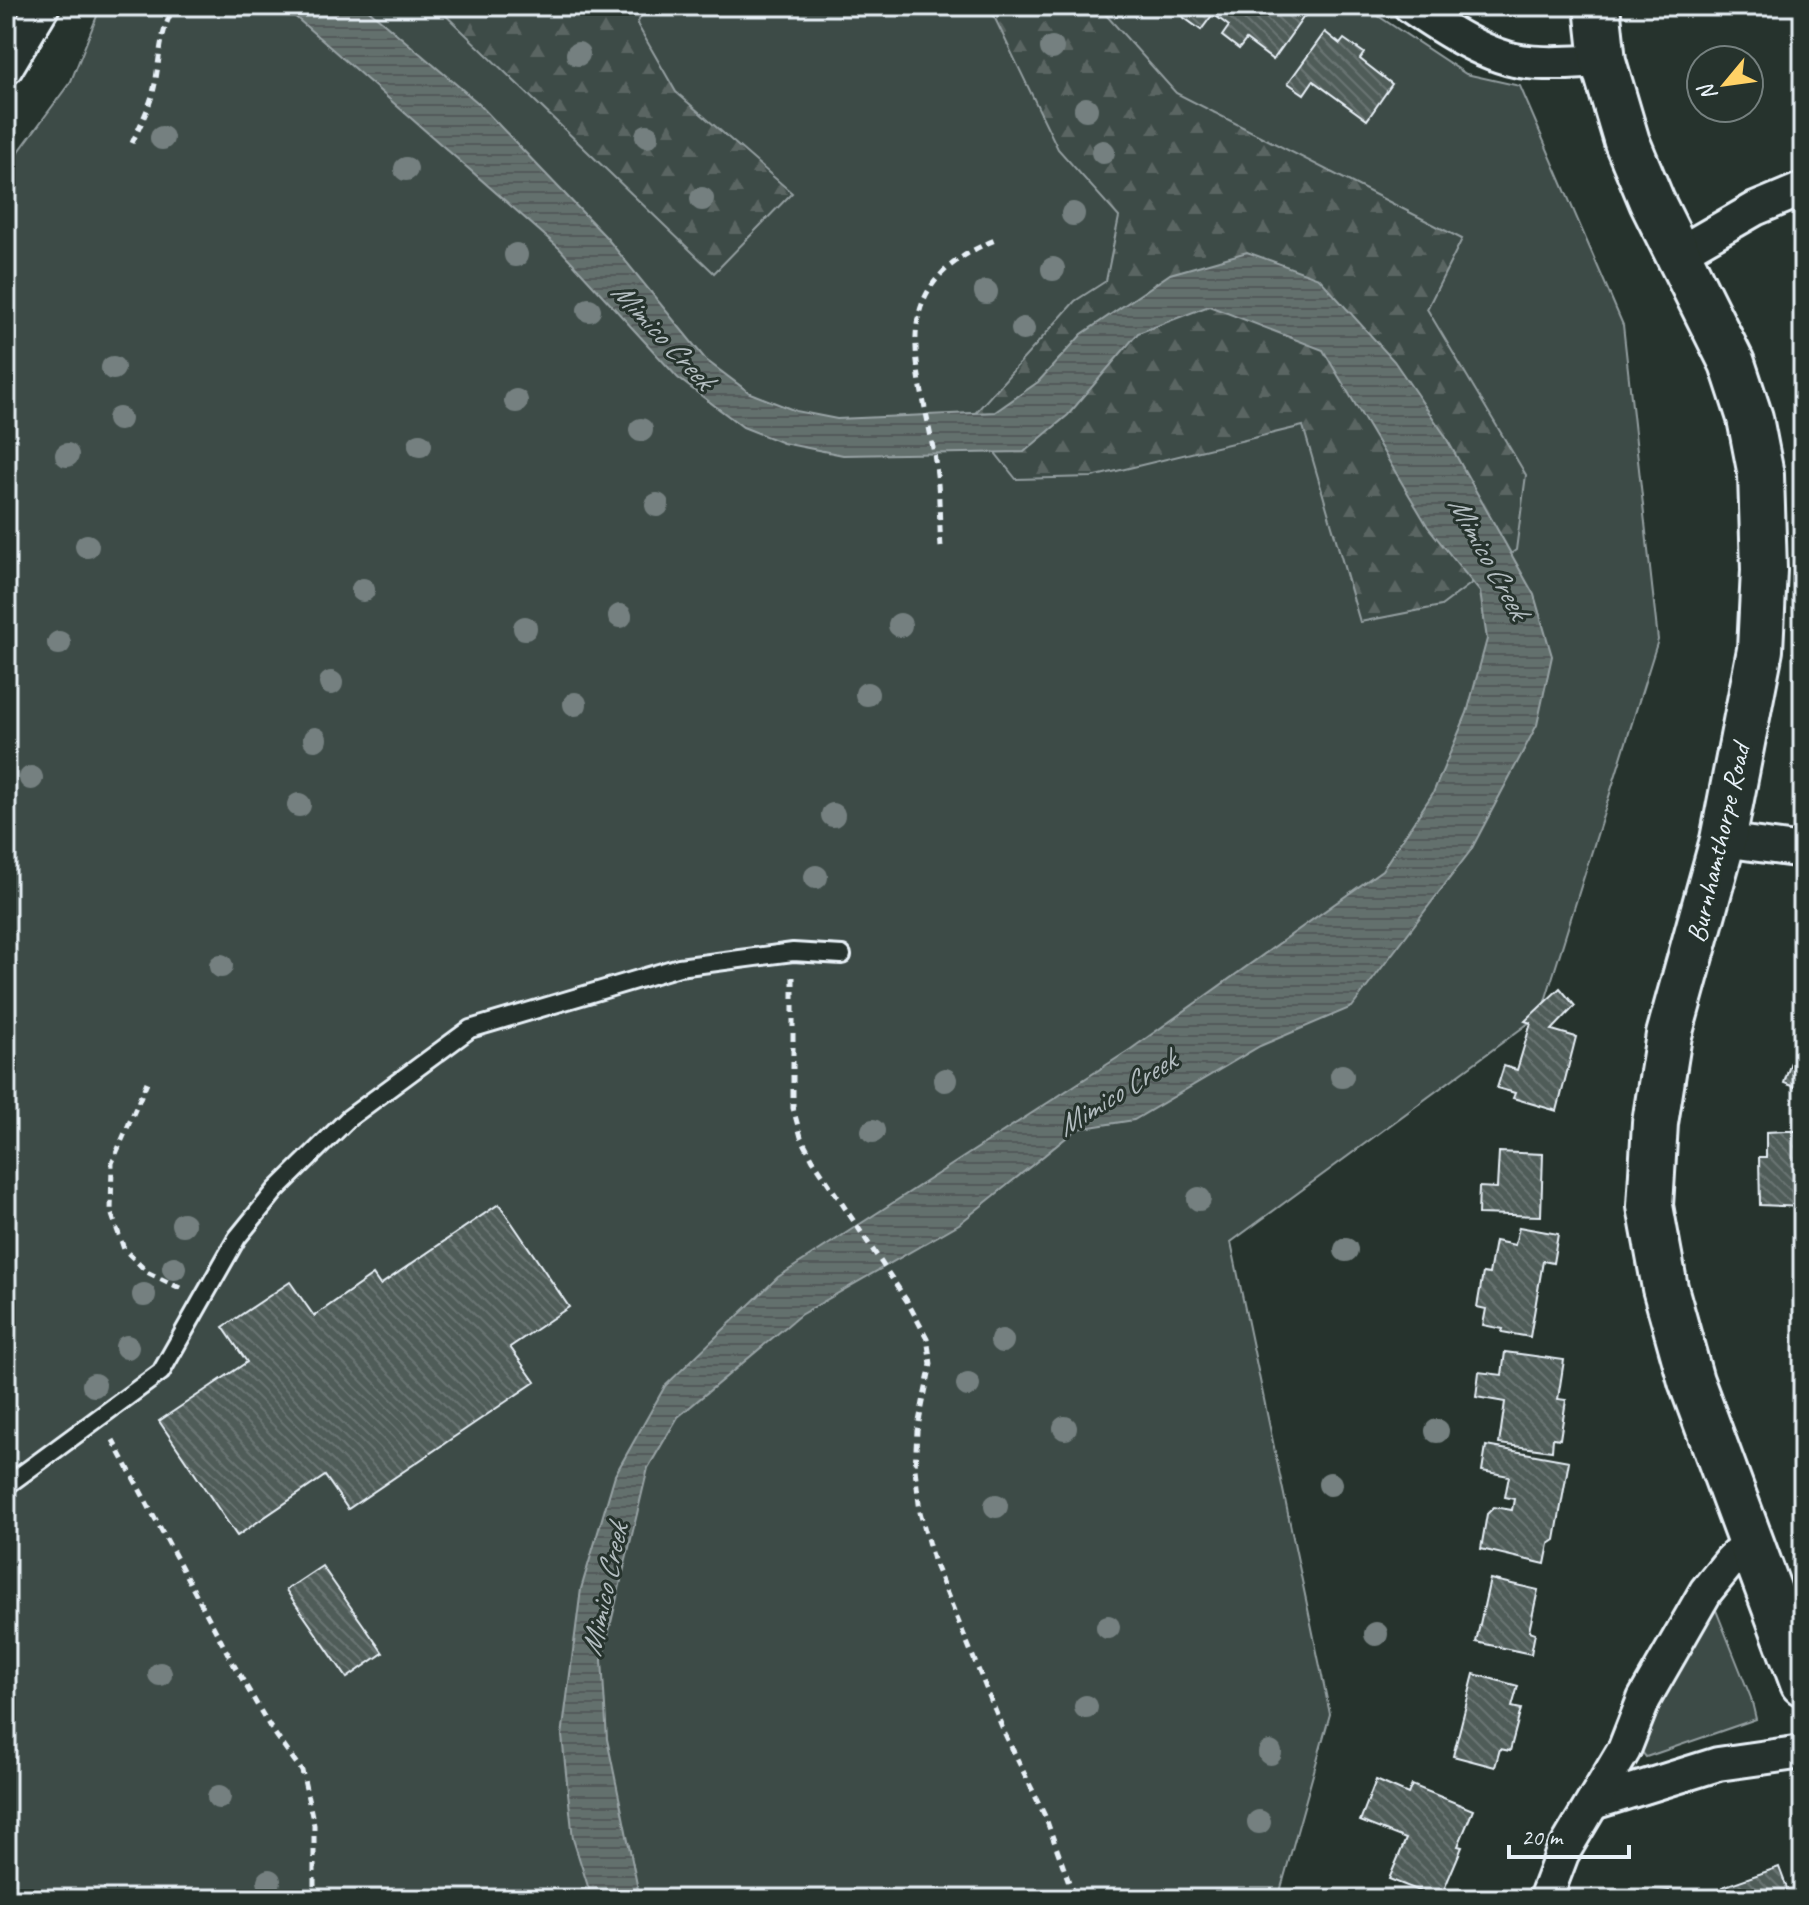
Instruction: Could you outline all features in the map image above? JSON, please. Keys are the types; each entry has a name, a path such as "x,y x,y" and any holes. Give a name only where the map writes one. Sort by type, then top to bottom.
{"main road":[{"name":"Burnhamthorpe Road","path":"1597,6 1603,61 1627,142 1652,202 1732,363 1750,418 1761,475 1764,570 1760,650 1723,840 1669,1035 1655,1123 1650,1206 1665,1288 1691,1381 1803,1683"}],"street":[{"path":"6,68 43,6"},
{"path":"1410,6 1446,30 1502,56 1527,62 1603,61"},
{"path":"1679,253 1755,209 1803,189"},
{"path":"1723,840 1803,851"},
{"path":"1545,1899 1562,1854 1624,1750 1644,1699 1706,1591 1731,1560 1752,1541"},
{"path":"1593,1803 1718,1764 1803,1752"}],"lane":[{"path":"6,1486 161,1372 237,1238 276,1190 349,1118 470,1029 679,967 793,952 842,955"}],"path":[{"path":"132,143 152,96 161,41 175,6"},
{"path":"941,547 936,468 915,357 915,321 932,287 953,262 995,240"},
{"path":"793,952 793,1108 801,1137 813,1160 907,1301 927,1338 931,1364 917,1431 915,1469 920,1512 933,1560 1005,1734 1045,1816 1075,1899"},
{"path":"147,1082 112,1163 111,1212 124,1249 147,1272 203,1298"},
{"path":"100,1417 234,1665 270,1727 302,1771 314,1825 314,1899"}],"green space":[{"path":"101,6 1363,6 1466,74 1520,86 1623,325 1658,640 1541,1014 1231,1242 1330,1714 1278,1899 6,1899 6,169 71,81"},
{"path":"436,6 646,6 637,24 676,92 792,193 714,273"},
{"path":"989,6 1098,6 1176,93 1462,239 1427,309 1526,475 1516,550 1441,606 1360,622 1303,426 1092,477 1016,479 969,420 1075,301 1106,281 1119,217 1058,149"},
{"path":"1708,1590 1751,1698 1756,1719 1646,1757 1629,1735"}],"water":[{"name":"Mimico Creek","path":"283,6 364,6 477,102 606,237 706,360 750,393 796,411 837,419 995,412 1038,382 1082,334 1170,274 1247,252 1319,278 1394,361 1444,434 1534,595 1552,656 1537,725 1471,850 1352,1007 1260,1046 1134,1120 1077,1129 959,1224 800,1315 678,1417 648,1468 602,1660 607,1739 640,1899 592,1899 573,1839 562,1736 581,1589 615,1475 665,1386 778,1277 1131,1049 1382,870 1433,793 1467,713 1487,639 1480,592 1428,527 1323,350 1209,306 1138,333 1068,415 1024,452 843,455 783,443 743,427 678,378 559,248"}],"building":[{"path":"1185,6 1292,6 1305,15 1273,60 1246,40 1239,49 1222,36 1229,26 1213,14 1201,30 1179,14"},
{"path":"1325,32 1340,44 1344,39 1364,53 1360,59 1392,84 1367,120 1313,81 1304,94 1288,83"},
{"path":"1560,988 1575,1006 1552,1030 1576,1037 1557,1111 1513,1098 1515,1093 1497,1088 1504,1066 1517,1070 1531,1023 1525,1021"},
{"path":"1803,1046 1803,1090 1784,1083 1794,1053 1800,1055"},
{"path":"1803,1131 1803,1207 1760,1205 1759,1157 1766,1157 1766,1132"},
{"path":"1499,1152 1543,1154 1541,1216 1478,1214 1479,1187 1497,1188"},
{"path":"499,1204 569,1307 510,1347 535,1382 348,1509 325,1476 237,1536 159,1421 247,1362 223,1327 290,1282 314,1316 373,1275 380,1285"},
{"path":"1794,1214 1803,1214 1803,1248 1795,1249"},
{"path":"1519,1227 1558,1234 1553,1263 1543,1261 1530,1337 1483,1325 1486,1309 1477,1307 1483,1273 1489,1274 1495,1241 1515,1245"},
{"path":"1505,1352 1564,1360 1558,1399 1566,1400 1560,1439 1553,1438 1552,1451 1499,1444 1505,1402 1476,1397 1479,1372 1502,1375"},
{"path":"1486,1446 1569,1461 1555,1540 1549,1544 1545,1564 1481,1549 1487,1514 1494,1507 1512,1510 1514,1499 1505,1497 1509,1476 1482,1471"},
{"path":"322,1566 383,1653 347,1678 286,1590"},
{"path":"1490,1579 1538,1590 1529,1631 1535,1633 1531,1654 1476,1642"},
{"path":"1474,1674 1518,1686 1512,1707 1521,1709 1510,1751 1500,1749 1495,1767 1453,1756"},
{"path":"1376,1780 1408,1794 1412,1785 1473,1810 1458,1846 1462,1847 1440,1899 1389,1879 1406,1839 1360,1821"},
{"path":"1779,1867 1791,1899 1726,1899 1722,1887"},
{"path":"1669,1891 1670,1898 1705,1893 1706,1899 1654,1899 1653,1893"}]}
